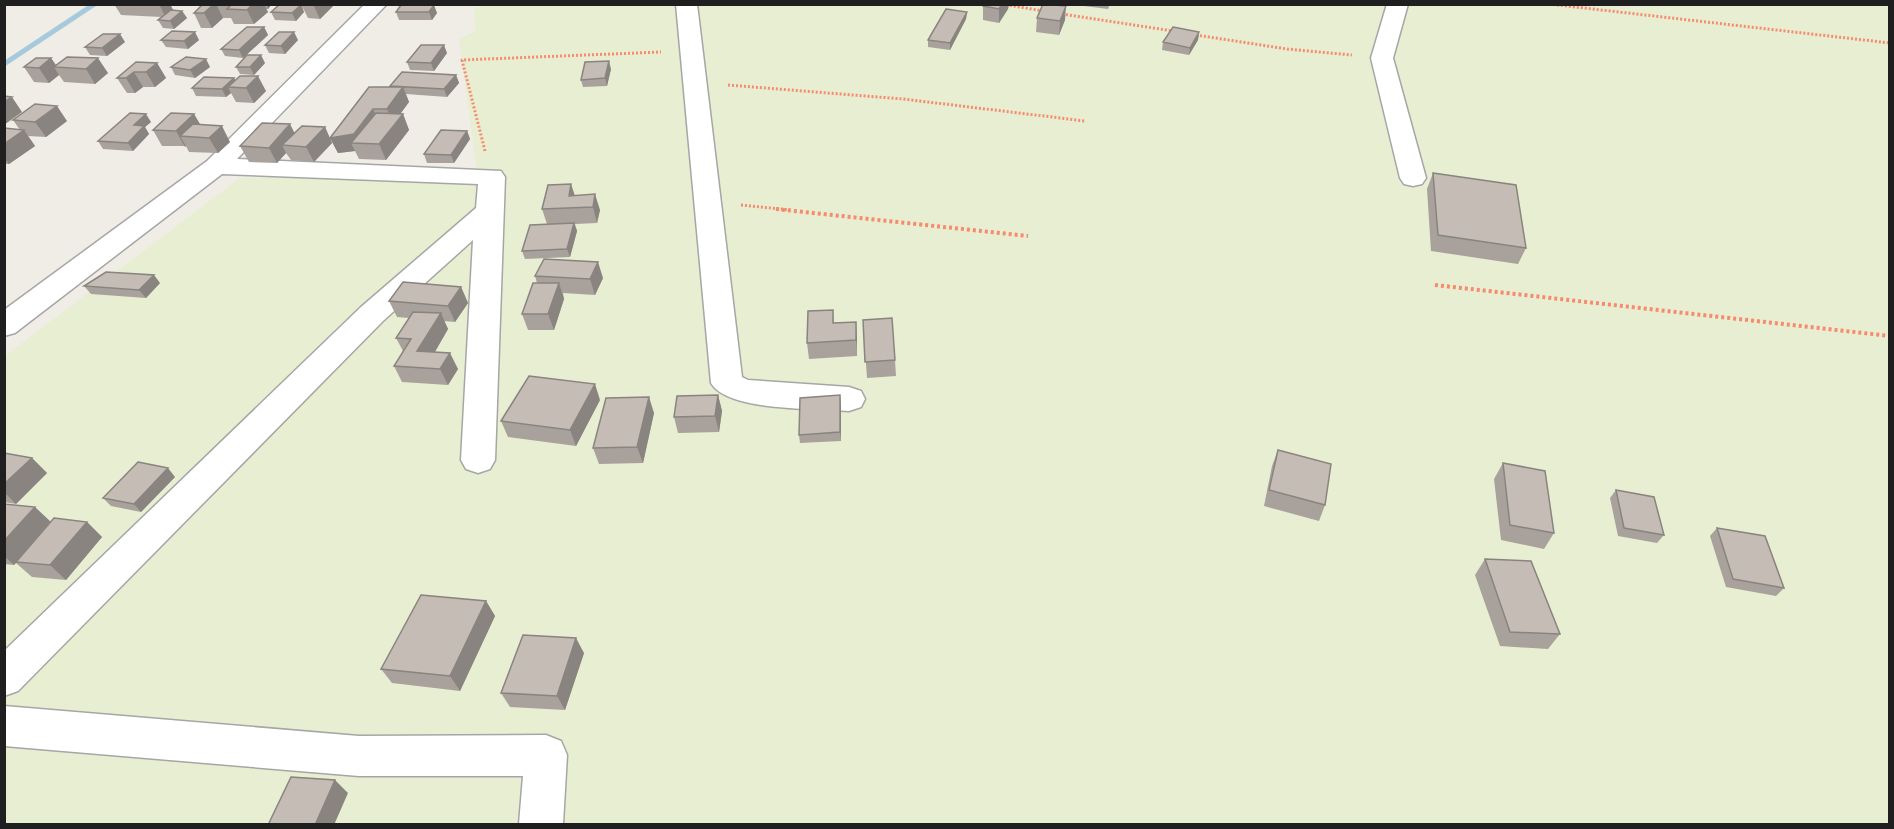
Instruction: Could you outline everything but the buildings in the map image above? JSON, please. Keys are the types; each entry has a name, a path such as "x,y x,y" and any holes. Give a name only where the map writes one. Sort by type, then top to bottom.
{"street":[{"path":"4,326 216,166 377,4"},
{"path":"686,4 728,383 742,391 849,399"},
{"path":"1398,4 1382,58 1413,178"},
{"path":"216,166 491,194"},
{"path":"478,460 491,194"},
{"path":"4,678 491,194"},
{"path":"4,726 359,756 546,755 541,825"}],"path":[{"path":"1002,4 1181,32"},
{"path":"1549,4 1890,43"},
{"path":"1193,34 1287,49 1382,58"},
{"path":"491,194 462,60 691,51"},
{"path":"695,83 903,99 1085,121"},
{"path":"708,201 1028,236"},
{"path":"1435,285 1890,336"}],"green space":[{"path":"498,4 1889,5 1889,824 5,824 5,356 240,178 478,178 459,39 476,31 474,8"}],"waterway":[{"path":"4,65 96,4"}]}
